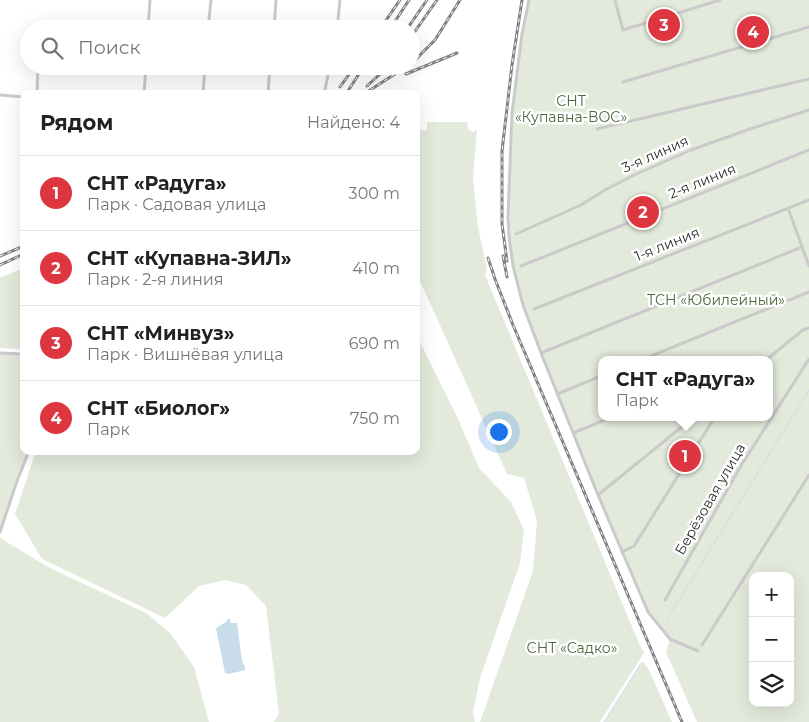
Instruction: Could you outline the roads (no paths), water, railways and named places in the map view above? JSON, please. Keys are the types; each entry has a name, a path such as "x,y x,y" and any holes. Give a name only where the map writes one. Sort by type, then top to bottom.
{"street":[{"path":"149,20 150,0"},
{"path":"209,20 210,0"},
{"path":"275,20 276,0"},
{"path":"338,20 340,0"},
{"path":"529,0 522,34 512,113 509,230 513,266 523,305 540,353 648,612 670,639 698,652"},
{"path":"615,0 623,30 720,0"},
{"path":"623,82 809,27"},
{"path":"37,90 38,75"},
{"path":"144,90 145,75"},
{"path":"203,90 205,75"},
{"path":"268,90 269,75"},
{"path":"325,90 328,75"},
{"path":"597,129 809,79"},
{"path":"0,95 20,97"},
{"name":"3-я линия","path":"516,234 581,205 634,175 691,150 809,110"},
{"name":"2-я линия","path":"521,266 809,150"},
{"name":"1-я линия","path":"534,309 809,200"},
{"path":"788,208 809,266"},
{"path":"540,353 802,246"},
{"path":"651,356 809,292"},
{"path":"771,356 803,330 809,328"},
{"path":"0,353 20,354"},
{"name":"Берёзовая улица","path":"773,415 809,359"},
{"path":"557,394 598,377"},
{"path":"573,434 603,421"},
{"path":"598,495 689,421"},
{"path":"622,552 634,546 712,421"},
{"name":"Берёзовая улица","path":"665,600 742,464 769,421"},
{"path":"0,532 27,455"},
{"path":"702,645 809,475"}],"water":[{"path":"229,618 231,623 237,623 245,670 229,674 225,673 216,628"}],"waterway":[{"path":"666,621 809,390"},
{"path":"604,722 641,663"}],"railway":[{"path":"386,20 400,0"},
{"path":"396,20 409,0"},
{"path":"413,20 427,0"},
{"path":"420,24 437,0"},
{"path":"420,55 435,40 460,0"},
{"path":"507,261 502,224 502,151 522,0"},
{"path":"420,68 457,53"},
{"path":"340,87 349,75"},
{"path":"349,90 358,75"},
{"path":"367,86 379,75"},
{"path":"370,90 393,75"},
{"path":"0,256 20,248"},
{"path":"0,265 20,256"},
{"path":"503,256 507,277"},
{"path":"488,258 513,325 682,722"}],"place":[{"name":"СНТ «Минвуз»","path":"664,25"},
{"name":"СНТ «Биолог»","path":"753,32"},
{"name":"СНТ «Купавна-ЗИЛ»","path":"643,212"},
{"name":"СНТ «Радуга»","path":"685,456"}],"park label":[{"name":"СНТ «Купавна-ВОС»","path":"571,109"},
{"name":"ТСН «Юбилейный»","path":"716,300"},
{"name":"СНТ «Садко»","path":"572,648"}]}
